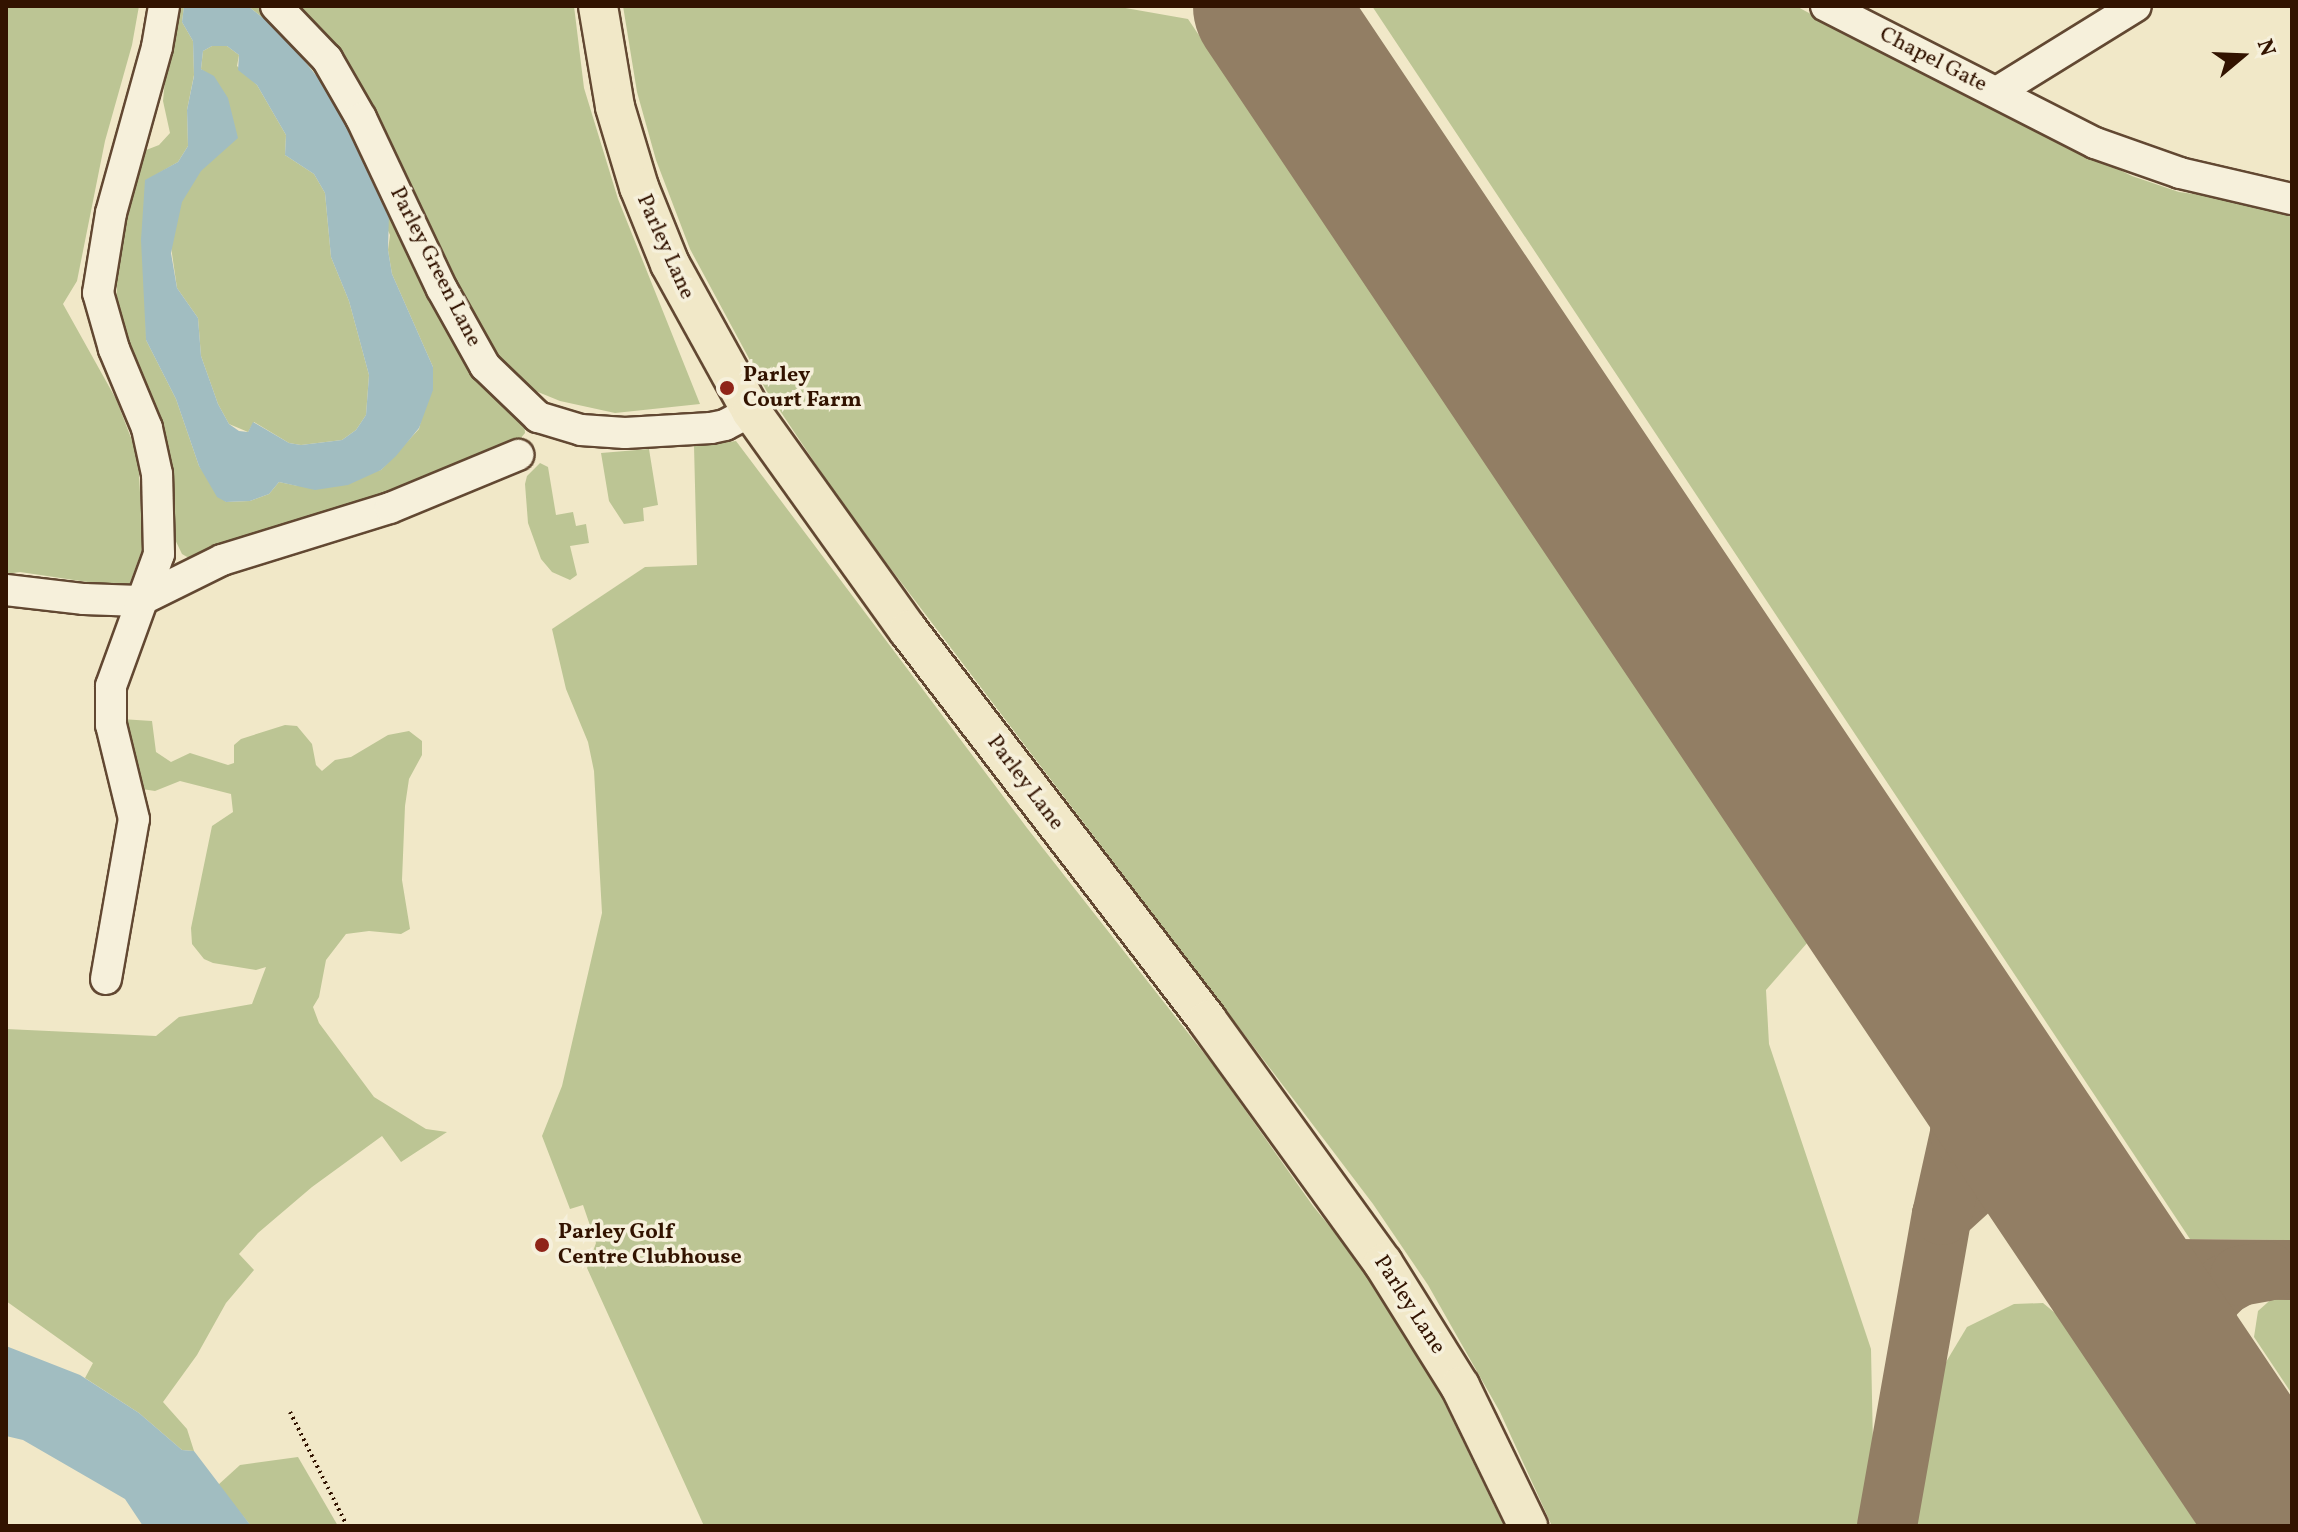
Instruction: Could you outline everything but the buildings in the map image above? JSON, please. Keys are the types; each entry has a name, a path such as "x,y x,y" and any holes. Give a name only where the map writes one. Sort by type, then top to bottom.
{"main road":[{"name":"Parley Lane","path":"598,6 615,107 639,187 670,264 751,411 908,630 1216,1033 1383,1263 1460,1386 1528,1526"}],"street":[{"path":"106,979 134,819 111,725 111,686 138,618 139,601 159,554 157,474 147,428 114,349 98,293 111,213 157,47 164,6"},
{"name":"Parley Green Lane","path":"276,6 327,59 361,118 448,301 485,366 538,417 555,425 625,433 725,425 751,411"},
{"name":"Chapel Gate","path":"1826,6 2095,143 2180,173 2257,188 2292,199"},
{"path":"1997,92 2136,6"},
{"path":"6,590 84,599 139,601 222,560 390,508 518,455"}],"path":[{"path":"290,1412 347,1526"}],"green space":[{"path":"6,6 139,6 132,45 105,141 77,281 63,304 116,399 138,456 143,547 128,588 20,572 6,574"},
{"path":"172,6 184,6 182,22 193,41 194,75 187,110 188,146 178,162 145,181 146,340 176,399 199,466 226,502 250,501 269,494 279,482 298,486 381,470 419,429 433,367 392,274 388,250 390,235 318,77 284,35 248,6 266,6 300,37 524,421 525,433 520,439 505,450 417,486 194,561 182,554 169,527 146,395 116,310 119,238 141,152 159,145 170,133 163,101"},
{"path":"286,6 574,6 584,88 618,199 700,404 615,413 560,401 516,383 484,346"},
{"path":"623,6 1114,6 1188,19 1808,942 1766,990 1769,1044 1871,1349 1873,1446 1858,1526 1552,1526 1500,1412 1428,1285 1373,1204 850,515 766,390 690,249 656,160 637,92"},
{"path":"1372,6 1796,6 1918,72 2132,176 2179,192 2247,201 2292,215 2292,1240 2190,1239"},
{"path":"212,46 227,46 239,55 237,66 257,85 286,135 285,155 314,174 325,193 331,257 349,301 369,375 366,415 356,430 342,440 301,445 289,443 254,422 248,432 229,424 218,404 201,356 198,318 177,288 171,247 206,73 201,69 203,51"},
{"path":"736,441 1027,828 1214,1066 1313,1206 1379,1287 1437,1388 1504,1526 704,1526 587,1268 596,1243 583,1205 570,1209 542,1136 562,1086 602,913 594,771 588,742 566,689 552,629 645,567 697,565 694,446"},
{"path":"649,449 658,505 643,508 644,521 624,524 609,501 601,453"},
{"path":"540,463 548,467 556,515 573,512 576,526 586,524 589,543 570,546 577,575 570,580 552,572 541,559 528,523 525,484 527,476"},
{"path":"121,719 152,721 156,752 171,762 190,753 228,765 234,763 234,745 241,739 285,725 297,726 312,744 316,765 322,771 335,760 351,757 388,735 409,731 422,741 422,755 409,779 405,806 402,880 410,929 401,934 369,931 346,934 326,960 319,997 313,1007 319,1023 374,1097 426,1129 447,1132 401,1162 382,1136 312,1187 258,1233 239,1254 254,1270 226,1303 197,1355 163,1402 187,1429 194,1451 182,1450 139,1413 85,1378 93,1363 6,1301 6,1029 156,1036 179,1017 252,1004 266,967 256,970 213,963 204,959 192,944 191,928 212,826 233,812 231,794 180,781 155,791 142,789 129,771"},
{"path":"2276,1295 2292,1295 2292,1394 2254,1337 2258,1311"},
{"path":"2043,1303 2060,1317 2198,1526 1915,1526 1943,1367 1967,1327 2014,1304"},
{"path":"298,1457 338,1526 251,1526 218,1485 240,1465"}],"water":[{"path":"184,6 248,6 284,35 330,93 358,142 389,213 388,250 392,274 433,367 433,390 419,428 396,456 381,470 348,485 315,490 279,482 269,494 250,501 226,502 217,497 199,466 176,399 146,340 141,240 145,180 178,162 188,146 187,110 194,76 193,41 182,22","holes":["212,46 227,46 239,55 238,70 257,85 286,135 285,155 314,174 325,193 331,257 349,301 369,375 366,415 356,430 342,440 301,445 289,443 253,422 248,432 239,431 229,424 218,404 201,356 198,318 177,288 171,253 182,202 201,171 238,138 228,98 214,76 201,69 203,51"]},
{"path":"6,1346 80,1375 139,1413 182,1450 194,1451 251,1526 143,1526 125,1499 23,1440 6,1436"}],"taxiway":[{"path":"1887,1526 1942,1215 1960,1134 1962,1097 1950,1019"},
{"path":"1942,1215 1978,1182 1998,1177 2025,1185 2048,1197 2086,1226"},
{"path":"2058,1181 2101,1235 2130,1260 2174,1269 2292,1270"},
{"path":"2205,1402 2198,1382 2195,1350 2210,1299 2224,1285 2240,1276 2267,1271"}],"runway":[{"path":"1268,6 2288,1526"}],"place":[{"name":"Parley Court Farm","path":"727,388"},
{"name":"Parley Golf Centre Clubhouse","path":"542,1245"}]}
